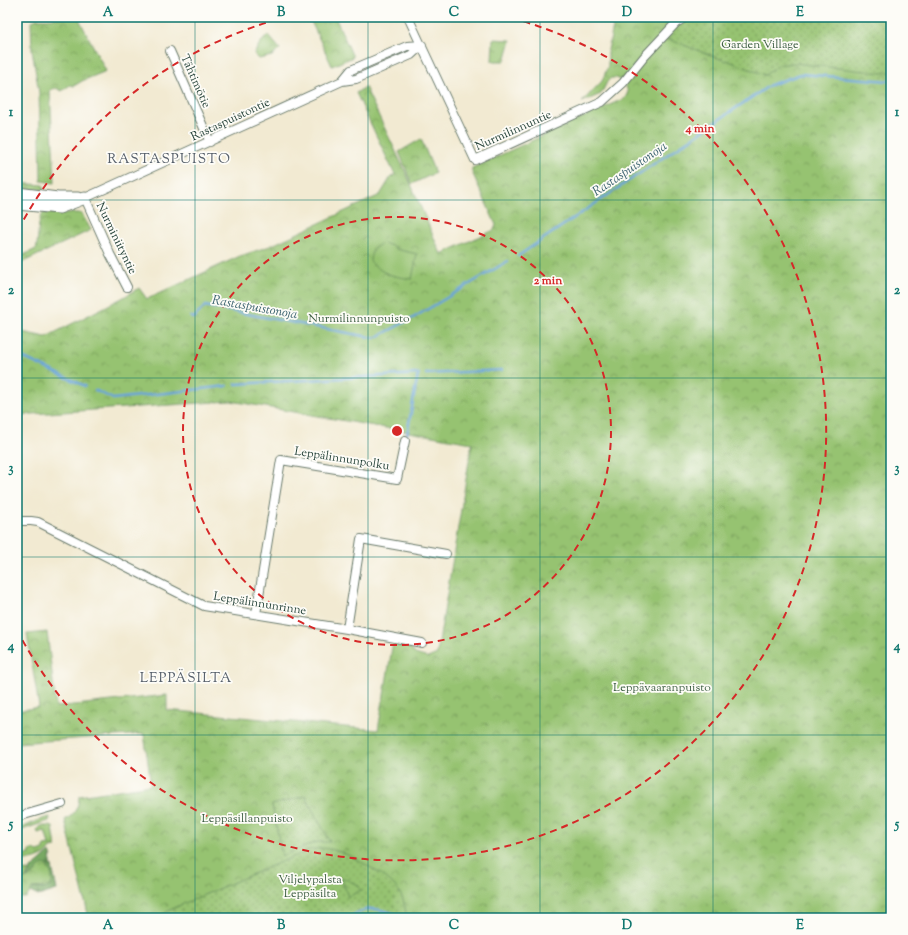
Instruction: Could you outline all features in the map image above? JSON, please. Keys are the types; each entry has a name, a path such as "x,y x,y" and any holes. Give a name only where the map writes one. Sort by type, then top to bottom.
{"street":[{"name":"Nurmilinnuntie","path":"408,17 475,160 602,102 614,92 676,23 686,17"},
{"name":"Rastaspuistontie","path":"17,204 59,208 85,198 342,81 352,70 406,46 422,45"},
{"name":"Tähtimötie","path":"170,51 210,142"},
{"name":"Rastaspuistontie","path":"17,193 58,198 85,198"},
{"name":"Nurminiityntie","path":"85,198 110,254 127,287"},
{"name":"Leppälinnunpolku","path":"256,614 281,460 397,479 405,442"},
{"name":"Leppälinnunrinne","path":"17,521 38,522 199,604 223,610 347,629 422,644"},
{"path":"347,629 361,539 446,554"},
{"path":"17,818 62,804"}],"green space":[{"path":"78,17 106,71 74,86 70,85 62,91 56,88 50,90 55,183 41,181 39,93 32,50 31,22 36,19"},
{"path":"309,17 335,17 353,57 332,66"},
{"name":"Leppävaaranpuisto","path":"608,17 891,17 891,918 89,918 65,820 71,816 75,810 78,804 79,796 151,785 144,734 17,743 17,711 39,707 27,634 47,632 56,707 167,695 167,710 378,730 393,642 408,645 415,654 428,658 437,654 472,443 231,401 17,415 17,331 46,337 139,288 147,299 240,256 270,246 380,195 391,177 395,175 356,93 365,87 406,173 441,254 494,230 496,225 472,172 472,168 625,98 628,92 625,84 617,78 611,78 607,82 601,94 582,102 602,81 608,66 608,50 613,27"},
{"name":"Garden Village","path":"691,17 891,17 891,72 882,73 794,63 778,65 765,75 665,38 676,26"},
{"path":"268,35 280,49 272,56 259,59 254,54 260,43"},
{"path":"493,39 511,40 505,61 492,61"},
{"path":"421,139 435,173 412,184 399,152"},
{"path":"17,183 43,185 44,190 17,188"},
{"path":"43,213 82,214 91,230 17,265 17,258 36,249 39,224"},
{"path":"383,243 395,247 395,249 417,254 412,279 399,277 384,272 370,261 374,250 377,246"},
{"name":"Viljelypalsta Leppäsilta","path":"305,796 330,842 317,842 282,856 272,805"},
{"path":"50,817 49,821 17,832 17,829"},
{"path":"41,826 53,827 56,847 51,848 44,855 36,859 17,863 17,854 20,853 21,856 30,854 29,851 35,849 37,852 44,850 44,846 49,845 45,831 38,833 37,830"},
{"name":"Viljelypalsta Leppäsilta","path":"321,848 342,852 381,874 399,891 404,904 406,918 157,918 185,903 309,850","holes":["341,877 358,885 361,890 348,897"]},
{"path":"50,852 57,890 38,896 30,892 33,888 44,889 38,869 33,875 27,878 31,869"},
{"path":"45,864 51,873 52,883 50,886 46,888 33,888 26,898 17,898 17,881 33,875"},
{"path":"29,870 26,878 17,881 17,871"}],"waterway":[{"name":"Rastaspuistonoja","path":"518,256 770,85 801,74 889,81"},
{"name":"Rastaspuistonoja","path":"413,318 508,261"},
{"name":"Rastaspuistonoja","path":"191,317 194,318 205,306 375,338 411,319"},
{"path":"22,357 85,386"},
{"path":"426,374 502,370"},
{"path":"407,434 418,374"},
{"path":"236,384 419,374"},
{"path":"95,390 113,399 227,386"},
{"path":"349,918 369,909 387,911 401,916"}],"district":[{"name":"RASTASPUISTO","path":"169,158"},
{"name":"LEPPÄSILTA","path":"186,677"}],"park label":[{"name":"Nurmilinnunpuisto","path":"359,318"},
{"name":"Leppäsillanpuisto","path":"247,818"}]}
